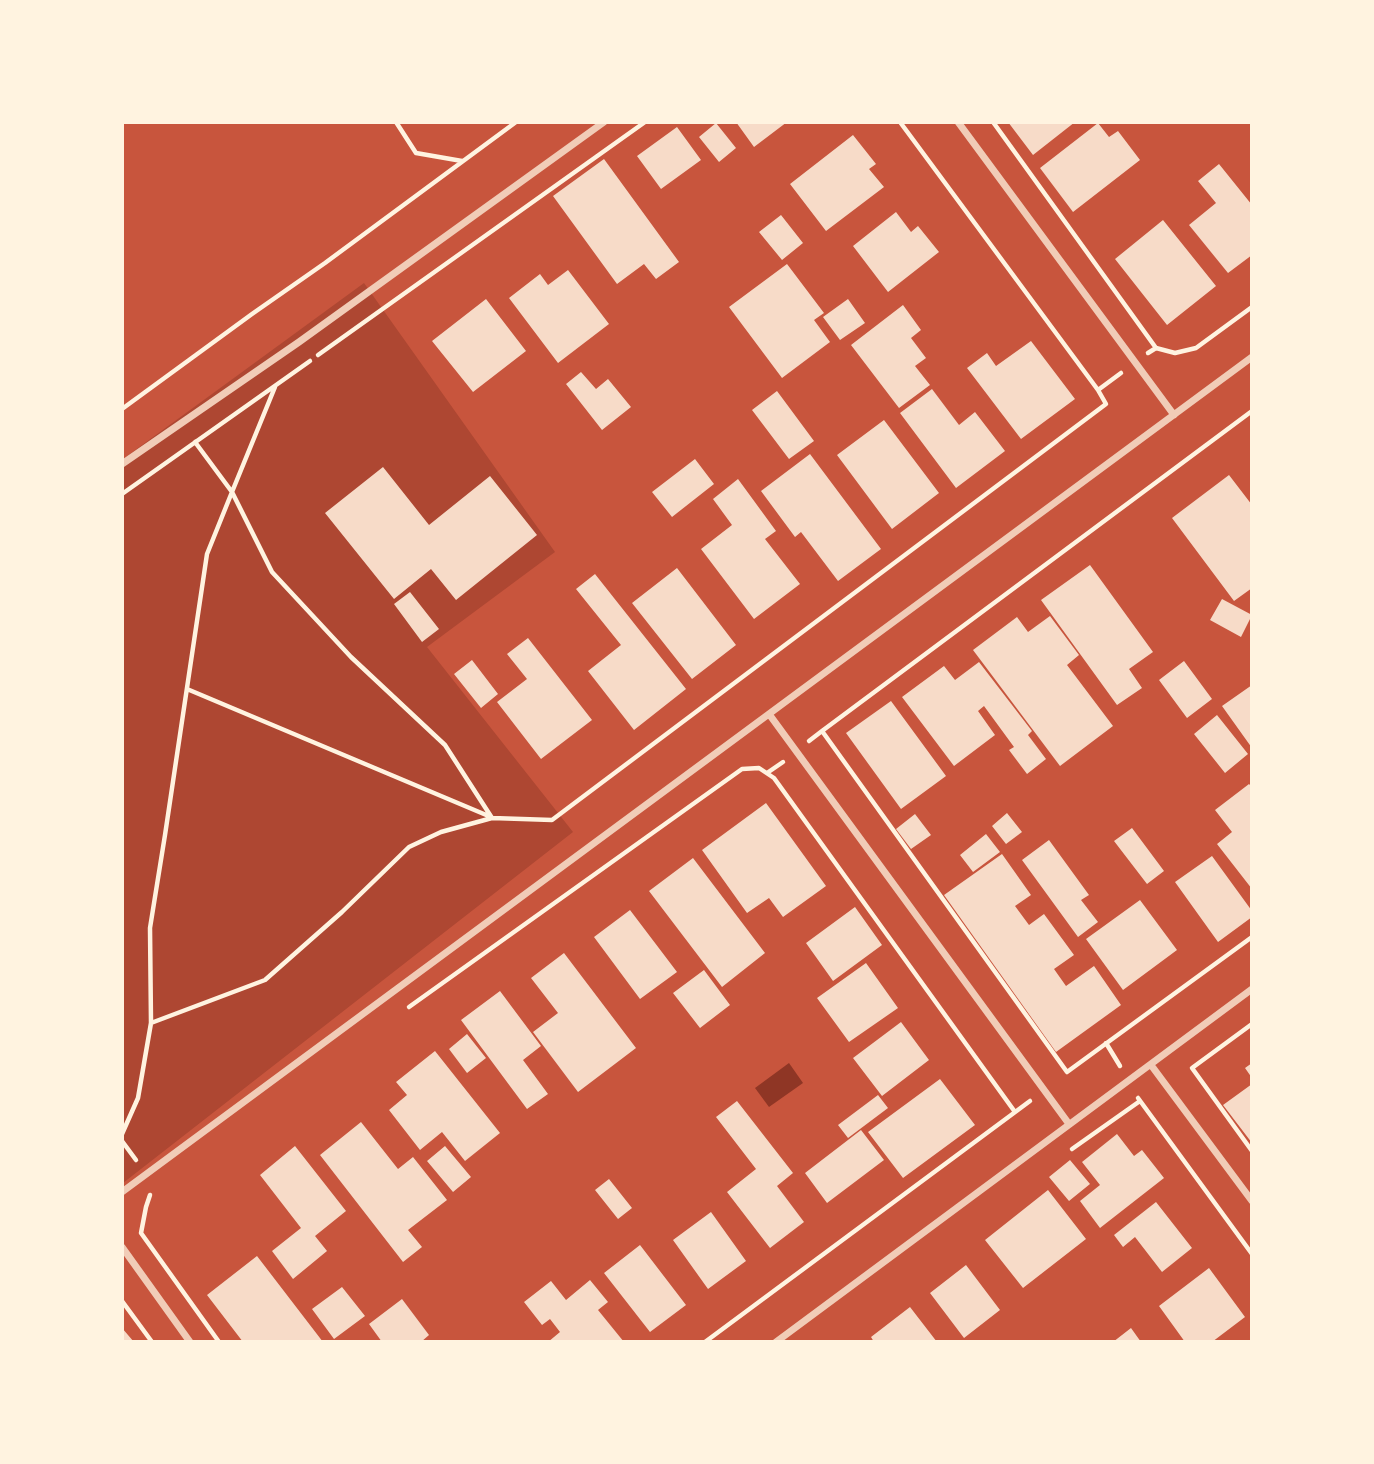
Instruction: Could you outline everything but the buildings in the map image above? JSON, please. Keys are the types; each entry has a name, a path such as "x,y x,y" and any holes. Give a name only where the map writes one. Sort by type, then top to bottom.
{"street":[{"path":"122,464 310,334 604,122"},
{"path":"958,122 1174,415"},
{"path":"122,1192 1251,357"},
{"path":"769,714 1069,1124"},
{"path":"776,1342 1251,989"},
{"path":"1151,1065 1251,1201"},
{"path":"122,1247 190,1342"}],"path":[{"path":"396,122 416,153 463,161"},
{"path":"122,409 516,122"},
{"path":"122,494 645,122"},
{"path":"152,1023 265,980 342,912 409,847 441,832 492,818 552,820 1106,404 900,122"},
{"path":"993,122 1156,348 1175,353 1196,348 1251,307"},
{"path":"1098,390 1156,348"},
{"path":"122,1133 138,1098 152,1023 150,928 207,554 275,385"},
{"path":"1251,411 822,731 1067,1072 1251,937"},
{"path":"195,442 232,492 272,572 351,656 444,745 492,818"},
{"path":"187,689 492,818"},
{"path":"404,1010 741,769 759,768 774,778 1014,1112 705,1342"},
{"path":"1251,1024 1192,1068 1251,1151"},
{"path":"1140,1101 1251,1254"},
{"path":"152,1191 141,1233 219,1342"},
{"path":"122,1301 152,1342"}],"shaded area":[{"path":"364,283 555,552 427,647 573,832 123,1183 123,459"},
{"path":"789,1063 803,1083 769,1107 755,1088"}]}
